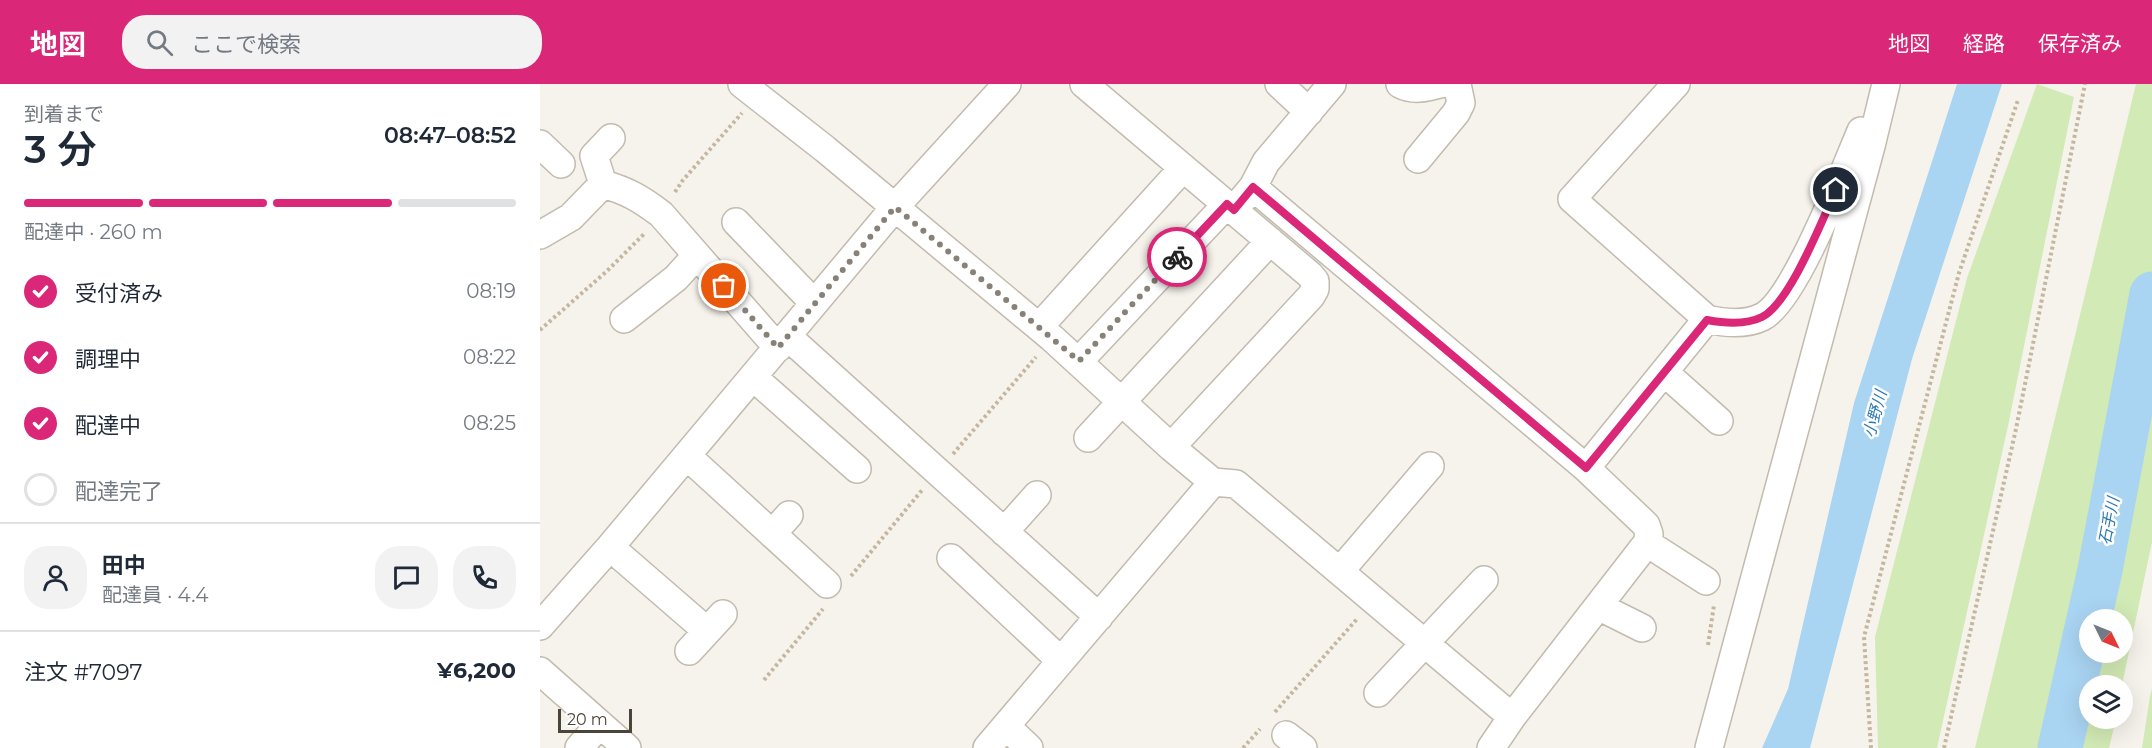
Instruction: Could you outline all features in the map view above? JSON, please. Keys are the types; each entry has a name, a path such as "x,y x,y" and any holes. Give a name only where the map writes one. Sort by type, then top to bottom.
{"street":[{"path":"742,84 825,149 1079,361 1170,447 1213,482 1236,484 1512,717"},
{"path":"540,627 753,378 895,207 1006,84"},
{"path":"1084,84 1315,281 1315,289 1303,304 1170,447"},
{"path":"1279,84 1309,112"},
{"path":"1079,361 1230,207 1253,187 1266,162 1332,84"},
{"path":"1400,84 1408,88 1424,89 1440,84"},
{"path":"1418,159 1456,113 1461,103 1457,84"},
{"path":"1676,84 1572,199 1707,320 1722,323 1762,317 1779,301 1796,277 1868,114 1886,84"},
{"path":"1709,748 1886,84"},
{"path":"603,184 594,156 611,138"},
{"path":"540,144 561,164"},
{"path":"1045,333 1183,168"},
{"path":"540,235 571,217 603,184"},
{"path":"603,184 638,197 661,214 697,255 782,342 938,472 1099,617"},
{"path":"1253,187 1586,468 1646,525 1649,534 1647,543 1512,717 1491,748"},
{"path":"736,222 813,303"},
{"path":"1088,438 1270,241"},
{"path":"624,319 676,278 697,255"},
{"path":"1586,468 1707,320"},
{"path":"1664,372 1719,421"},
{"path":"753,378 856,470"},
{"path":"687,456 780,524 833,591"},
{"path":"1340,572 1430,466"},
{"path":"987,748 1213,482"},
{"path":"1004,532 1037,495"},
{"path":"1647,543 1706,581"},
{"path":"610,547 706,632"},
{"path":"951,558 1061,661"},
{"path":"1378,693 1484,580"},
{"path":"1598,606 1642,628"},
{"path":"540,671 627,748"},
{"path":"579,748 600,724"},
{"path":"1006,726 1029,748"}],"path":[{"path":"1944,748 2016,429 2085,84"},
{"path":"1870,748 1864,637 1959,273 2018,100"},
{"path":"764,680 833,591 938,472 1045,333"},
{"path":"1244,748 1282,730 1374,600"}],"green space":[{"path":"2037,84 2074,97 2008,426 1937,748 1878,748 1875,637 1967,278"},
{"path":"2136,84 2152,84 2152,542 2133,633 2133,609 2079,609 2079,663 2127,663 2124,675 2079,675 2079,729 2114,729 2109,748 1975,748"},
{"path":"2152,688 2152,748 2142,748 2150,696"}],"water":[{"name":"小野川","path":"1957,84 2002,84 1912,359 1810,748 1762,748 1788,689 1854,403"}],"waterway":[{"name":"石手川","path":"2060,748 2100,570 2152,294"}],"way so far":[{"path":"724,286 778,348 813,303 895,207 1079,361 1177,257"}],"route":[{"path":"1177,257 1227,204 1234,210 1253,187 1586,468 1707,320 1722,323 1762,317 1779,301 1796,277 1836,190"}]}
